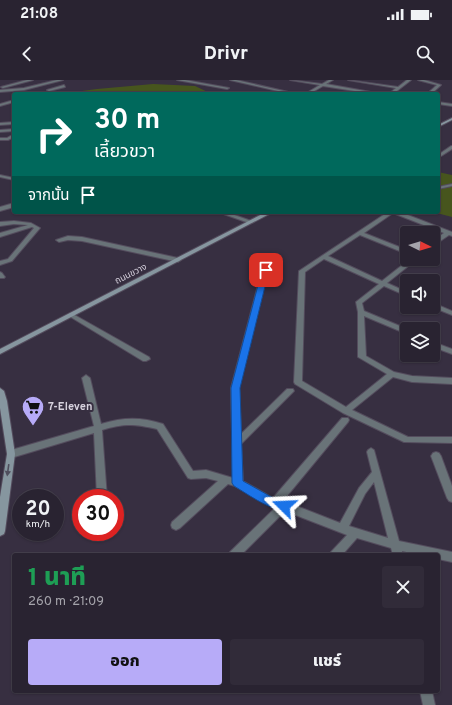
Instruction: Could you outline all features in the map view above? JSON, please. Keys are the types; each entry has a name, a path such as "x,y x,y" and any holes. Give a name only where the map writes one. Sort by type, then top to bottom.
{"main road":[{"path":"440,119 452,113"},
{"path":"440,125 452,119"},
{"name":"ถนนขวาง","path":"0,352 266,214"},
{"path":"0,391 3,401 11,454 0,531"}],"street":[{"path":"0,87 31,80"},
{"path":"0,91 24,89 61,80"},
{"path":"179,80 227,88"},
{"path":"232,80 286,92"},
{"path":"248,83 254,80"},
{"path":"292,80 367,92"},
{"path":"311,92 331,80"},
{"path":"350,80 400,88"},
{"path":"394,92 409,80"},
{"path":"420,80 439,85 431,92"},
{"path":"47,84 56,88"},
{"path":"49,90 64,86"},
{"path":"0,105 12,101"},
{"path":"440,103 452,105"},
{"path":"0,124 12,123"},
{"path":"0,131 12,130"},
{"path":"0,139 8,139 12,137"},
{"path":"0,142 6,143"},
{"path":"440,156 452,147"},
{"path":"0,176 12,179"},
{"path":"440,188 452,185"},
{"path":"0,209 12,206"},
{"path":"227,214 251,222"},
{"path":"388,214 302,271 298,382 345,416 406,440 452,440"},
{"path":"400,214 450,233"},
{"path":"0,224 13,222 34,225"},
{"path":"0,235 34,225"},
{"path":"0,263 10,260 37,228 34,225"},
{"path":"360,233 400,249"},
{"path":"440,239 450,233"},
{"path":"60,240 68,238 82,239 178,260"},
{"path":"325,257 400,291"},
{"path":"405,266 359,302 361,312 362,357 392,374 412,379 452,381"},
{"path":"238,483 235,388 266,270"},
{"path":"440,308 452,314"},
{"path":"361,312 400,329"},
{"path":"71,315 146,359"},
{"path":"440,347 452,352"},
{"path":"236,553 279,505 345,416 392,374"},
{"path":"86,378 98,427 101,489"},
{"path":"237,443 290,391"},
{"path":"11,454 98,427 137,420 160,426 191,476 206,474 238,483 279,505 397,550 421,553"},
{"path":"371,452 397,550"},
{"path":"436,456 452,498"},
{"path":"342,529 362,491 376,473"},
{"path":"176,525 226,480"},
{"path":"337,553 355,533"},
{"path":"440,555 452,557"},
{"path":"426,693 429,705"}],"green space":[{"path":"153,84 195,86 208,92 74,92"},
{"path":"440,172 452,175 452,217 440,214"}],"place":[{"name":"7-Eleven","path":"33,426"}],"route":[{"path":"266,270 235,388 238,483 274,504 284,506"}]}
